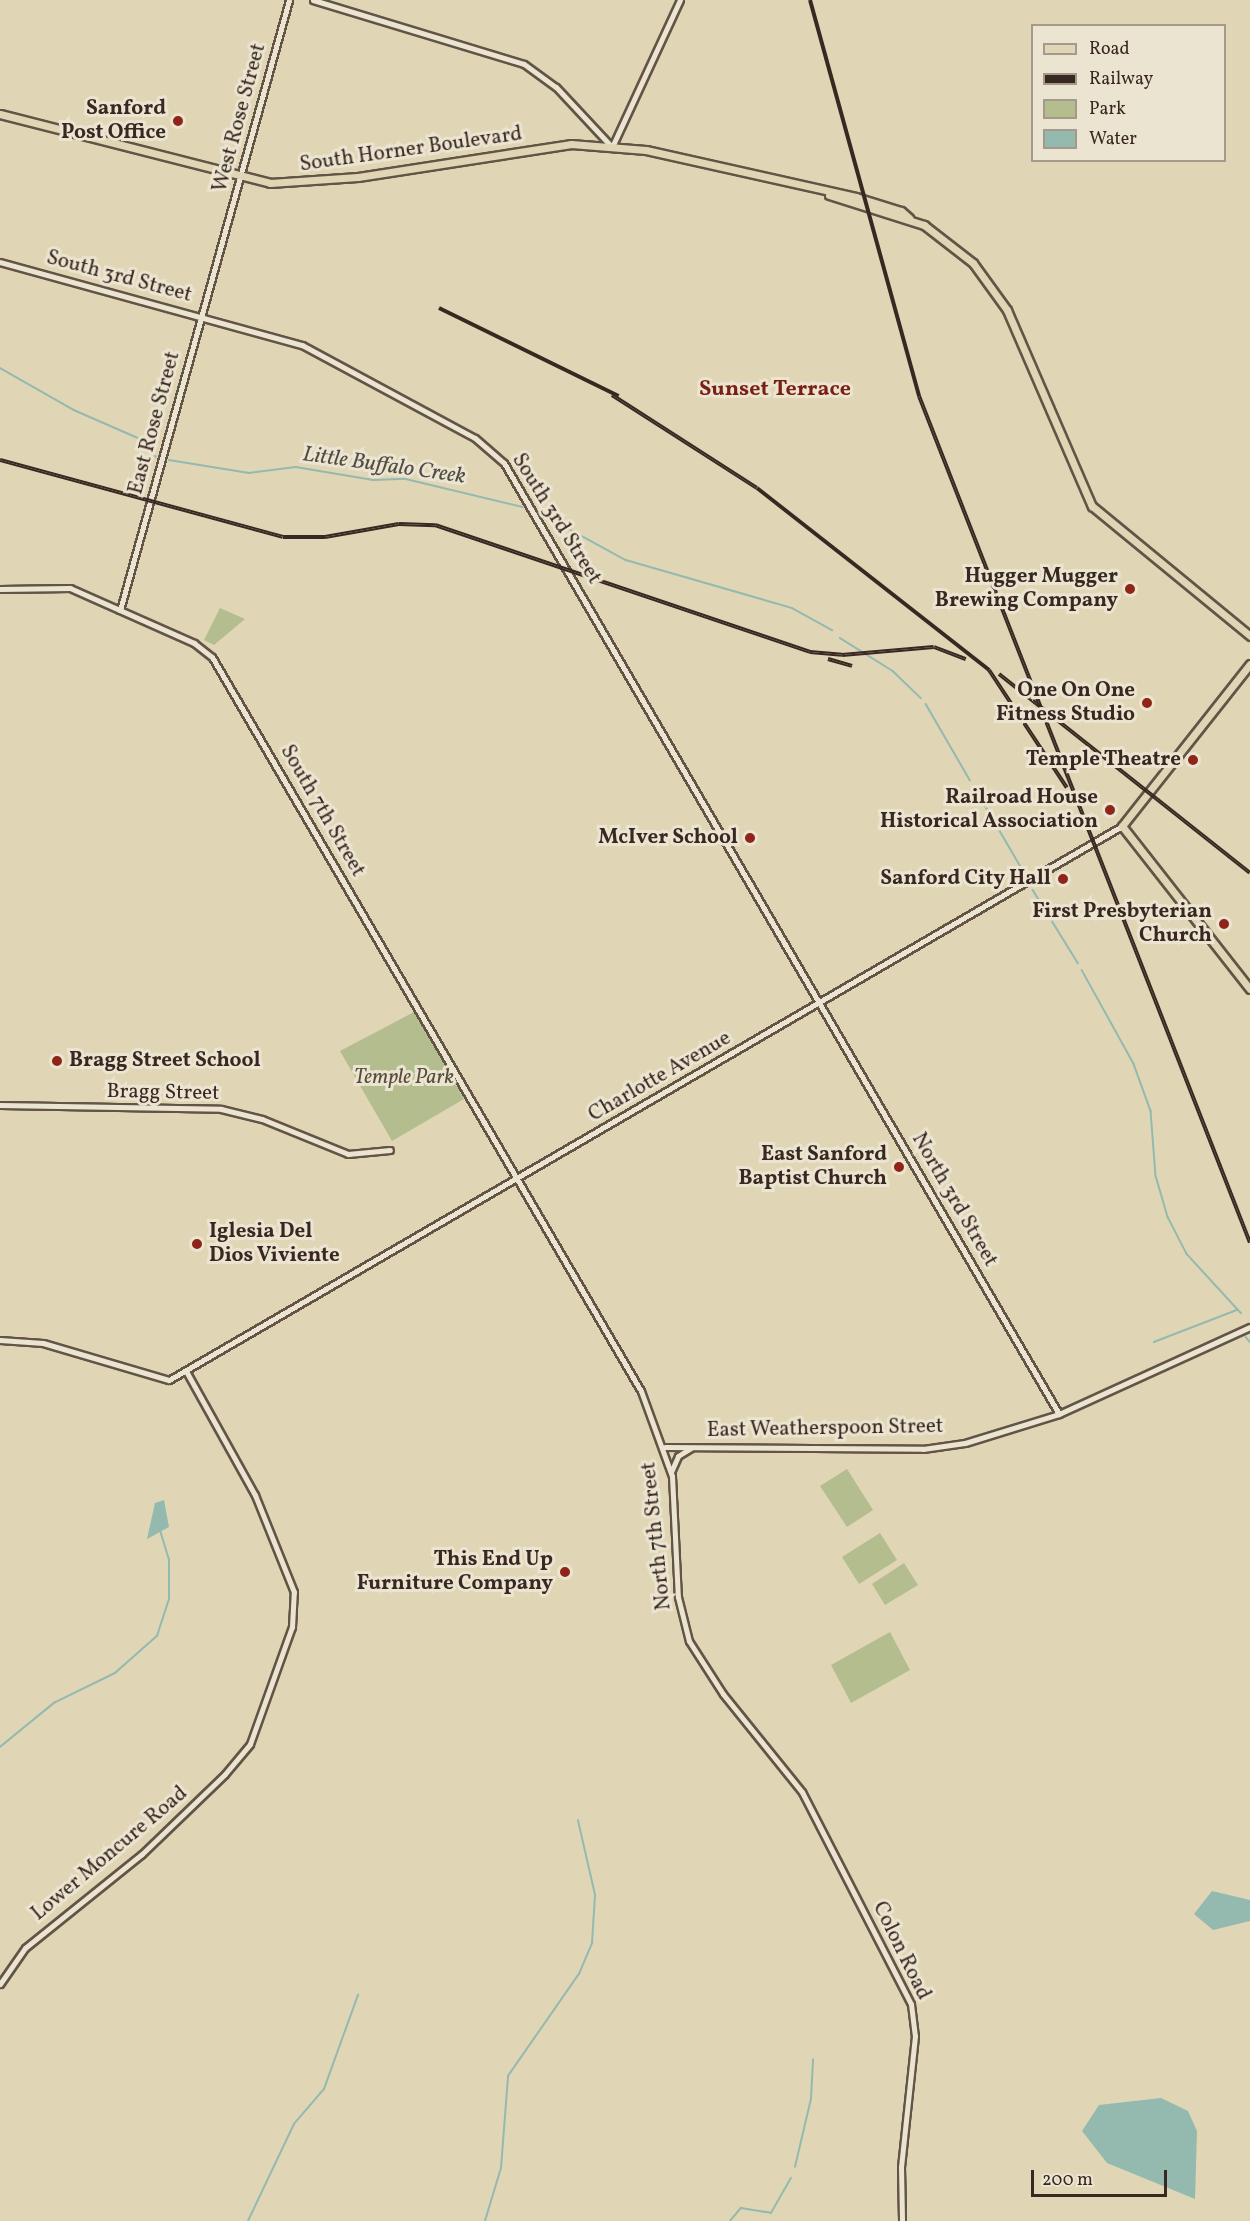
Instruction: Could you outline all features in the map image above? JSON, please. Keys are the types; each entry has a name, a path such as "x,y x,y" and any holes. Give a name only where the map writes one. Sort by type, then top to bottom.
{"main road":[{"name":"South Horner Boulevard","path":"0,114 240,177 298,184 553,146 612,147 646,150 829,195 869,201 909,218 954,246 995,290 1098,514 1250,636"},
{"name":"Charlotte Avenue","path":"1122,826 1250,664"},
{"path":"1122,826 1250,989"}],"street":[{"name":"West Rose Street","path":"222,244 289,0"},
{"path":"313,0 524,64 556,87 612,147 680,0"},
{"name":"East Rose Street","path":"120,610 222,244"},
{"name":"South 3rd Street","path":"0,262 308,347 475,438 504,463 820,1003"},
{"name":"South 7th Street","path":"0,589 62,586 194,643 218,666 518,1179"},
{"name":"Charlotte Avenue","path":"0,1340 43,1343 170,1380 1122,826"},
{"name":"North 3rd Street","path":"820,1003 1059,1414"},
{"name":"Bragg Street","path":"0,1105 221,1109 262,1119 348,1154 390,1150"},
{"name":"North 7th Street","path":"518,1179 641,1391 665,1447 671,1473 684,1626 709,1675 750,1727"},
{"name":"East Weatherspoon Street","path":"665,1447 923,1449 1007,1433 1059,1414 1250,1327"},
{"name":"Lower Moncure Road","path":"0,1984 25,1948 142,1854 225,1774 250,1744 284,1651 295,1612 294,1592 252,1487 186,1371"},
{"path":"671,1473 678,1456 692,1447"},
{"name":"Colon Road","path":"750,1727 802,1792 911,2004 915,2036 901,2167 902,2221"}],"green space":[{"path":"220,608 245,619 214,645 204,640"},
{"name":"Temple Park","path":"414,1012 464,1099 392,1141 340,1051"},
{"path":"847,1469 873,1510 847,1527 820,1486"},
{"path":"880,1533 897,1560 859,1584 842,1557"},
{"path":"904,1563 918,1585 885,1605 872,1584"},
{"path":"890,1632 910,1670 851,1703 831,1665"}],"water":[{"path":"164,1500 169,1527 147,1539 155,1503"},
{"path":"1212,1891 1250,1900 1250,1921 1213,1930 1194,1914"},
{"path":"1161,2098 1188,2111 1197,2131 1195,2199 1107,2163 1082,2131 1099,2105"}],"waterway":[{"name":"Little Buffalo Creek","path":"0,368 74,410 145,441 156,457"},
{"name":"Little Buffalo Creek","path":"169,460 249,473 296,467 373,480 406,479 523,507"},
{"name":"Little Buffalo Creek","path":"547,517 626,560 792,608 832,630"},
{"name":"Little Buffalo Creek","path":"840,638 893,671 921,698"},
{"name":"Little Buffalo Creek","path":"926,704 970,780"},
{"name":"Little Buffalo Creek","path":"979,795 1024,872"},
{"name":"Little Buffalo Creek","path":"1033,890 1078,963"},
{"name":"Little Buffalo Creek","path":"1082,970 1134,1064 1151,1111 1156,1176 1168,1217 1187,1254 1241,1313"},
{"path":"1154,1342 1237,1310"},
{"name":"Little Buffalo Creek","path":"1246,1337 1250,1342"},
{"path":"0,1747 54,1703 115,1673 157,1636 169,1599 169,1560 160,1530"},
{"path":"485,2221 501,2168 508,2076 579,1974 592,1943 595,1895 578,1821"},
{"path":"248,2221 294,2124 324,2089 358,1995"},
{"path":"795,2167 811,2099 813,2060"},
{"path":"730,2221 741,2208 771,2213 791,2178"}],"railway":[{"path":"810,0 919,396 1250,1243"},
{"path":"439,308 619,396"},
{"path":"612,395 757,488 989,670 1067,788"},
{"path":"0,460 283,537 325,537 399,524 435,525 810,652 842,655 934,647 966,659"},
{"path":"828,659 852,666"},
{"path":"999,674 1250,873"}],"place":[{"name":"Sanford Post Office","path":"178,121"},
{"name":"Hugger Mugger Brewing Company","path":"1130,589"},
{"name":"One On One Fitness Studio","path":"1147,703"},
{"name":"Temple Theatre","path":"1193,760"},
{"name":"Railroad House Historical Association","path":"1110,810"},
{"name":"McIver School","path":"750,838"},
{"name":"Sanford City Hall","path":"1063,879"},
{"name":"First Presbyterian Church","path":"1224,924"},
{"name":"Bragg Street School","path":"57,1061"},
{"name":"East Sanford Baptist Church","path":"899,1167"},
{"name":"Iglesia Del Dios Viviente","path":"197,1244"},
{"name":"This End Up Furniture Company","path":"565,1572"}],"district":[{"name":"Sunset Terrace","path":"775,390"}]}
